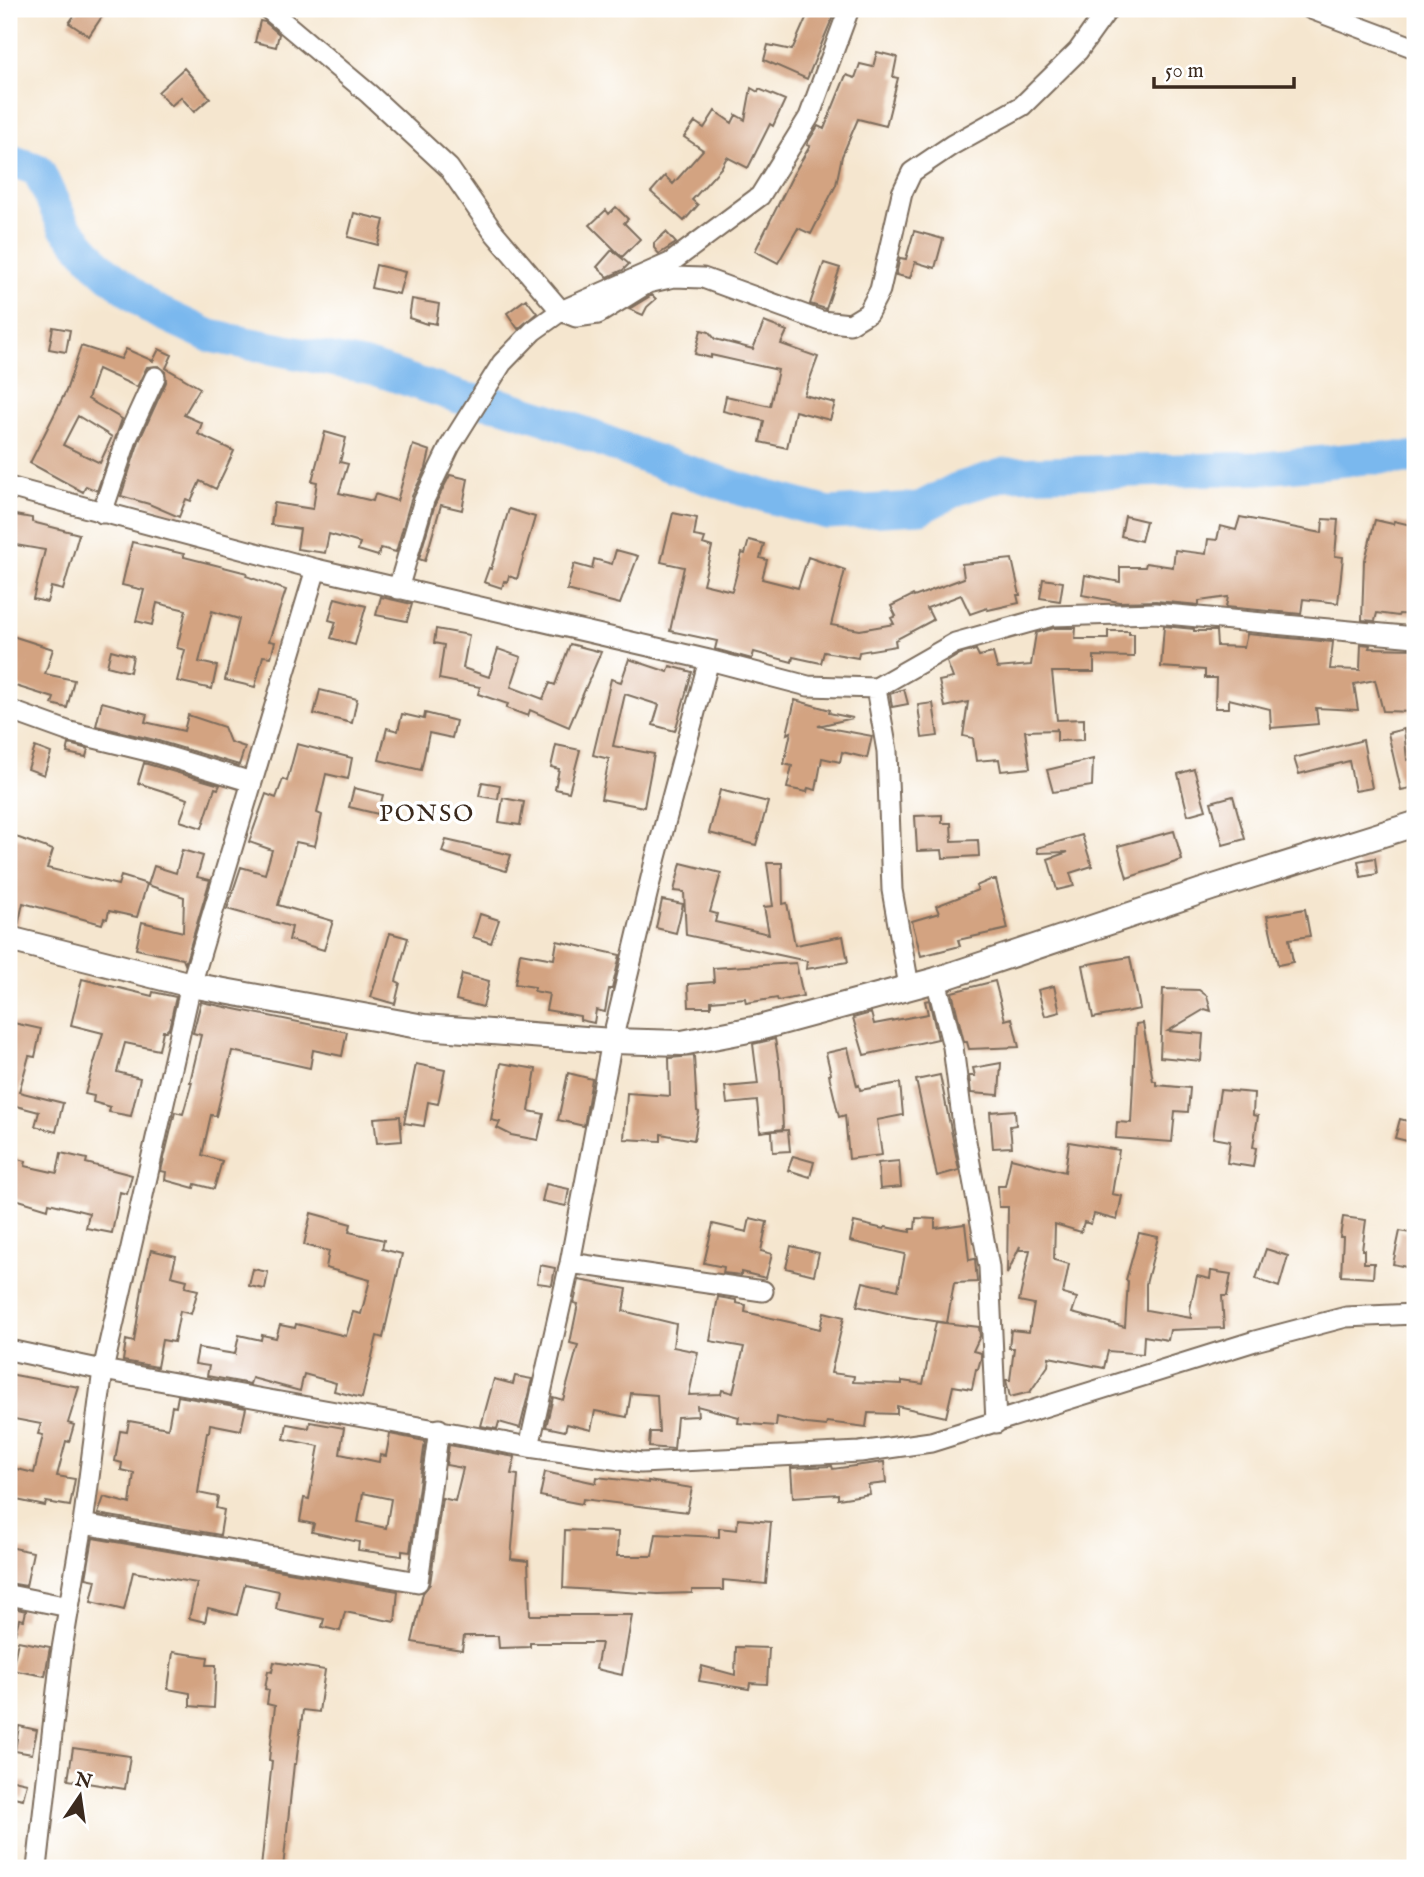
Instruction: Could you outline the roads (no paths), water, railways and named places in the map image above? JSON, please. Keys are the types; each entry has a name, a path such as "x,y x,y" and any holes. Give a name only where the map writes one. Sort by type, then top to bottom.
{"main road":[{"path":"9,939 191,985 424,1027 611,1041 682,1043 759,1028 936,980 1211,888 1415,824"}],"street":[{"path":"268,9 369,94 449,168 492,230 561,311 576,317 598,314 648,283 674,277 703,278 821,321 850,324 868,313 880,290 902,193 912,172 952,145 1021,106 1077,51 1108,9"},
{"path":"398,589 424,500 450,446 502,363 533,331 561,311 670,263 760,196 809,117 849,9"},
{"path":"1311,9 1415,48"},
{"path":"102,513 128,436 155,377"},
{"path":"9,487 316,569 709,660 808,686 876,688 955,643 1052,616 1154,613 1415,637"},
{"path":"37,1868 61,1655 83,1524 103,1370 191,985 316,569"},
{"path":"529,1447 570,1263 611,1041 656,857 709,660"},
{"path":"876,688 887,751 892,890 909,986"},
{"path":"9,710 70,732 152,752 252,782"},
{"path":"936,980 953,1047 963,1125 989,1268 996,1423"},
{"path":"570,1263 764,1290"},
{"path":"16,1352 529,1447 641,1463 846,1453 932,1442 1255,1340 1346,1317 1415,1314"},
{"path":"83,1524 418,1582 439,1429"},
{"path":"9,1595 69,1607"}],"waterway":[{"path":"9,160 38,170 64,226 100,267 152,309 210,336 372,368 462,398 502,405 740,489 828,513 920,508 957,489 1005,474 1265,468 1365,458 1415,458"}],"district":[{"name":"PONSO","path":"427,813"}]}
